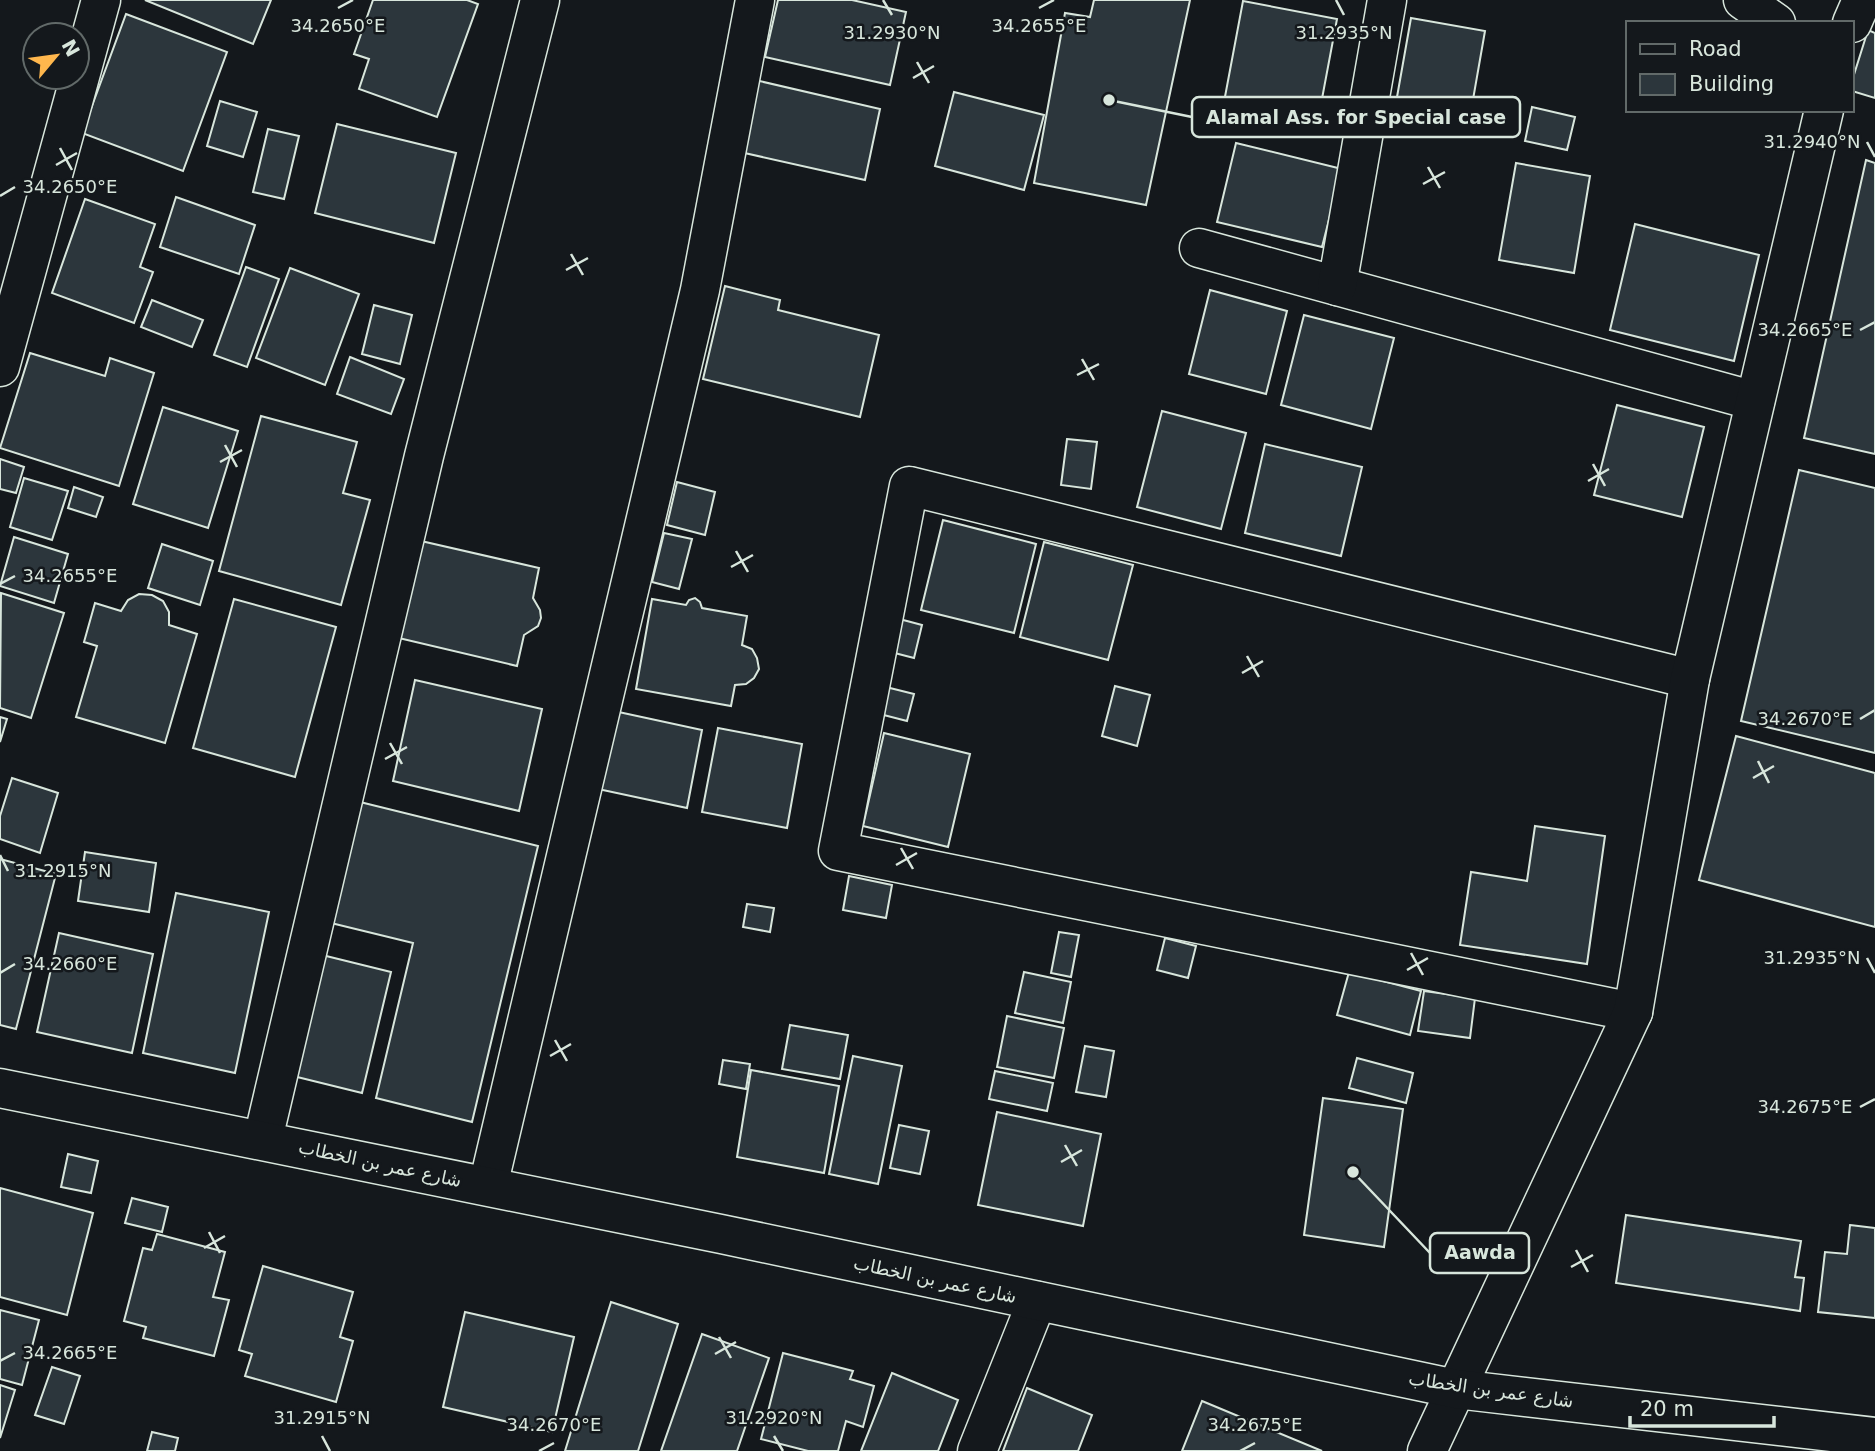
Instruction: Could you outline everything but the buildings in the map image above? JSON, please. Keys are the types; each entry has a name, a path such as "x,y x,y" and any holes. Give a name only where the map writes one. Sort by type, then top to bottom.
{"street":[{"path":"0,367 101,0"},
{"path":"262,1139 424,456 540,0"},
{"path":"488,1186 700,290 755,0"},
{"path":"1337,286 1387,0"},
{"path":"1743,0 1773,21"},
{"path":"1853,21 1862,0"},
{"path":"1427,1451 1633,1012 1690,679 1824,112"},
{"path":"1199,248 1755,401"},
{"path":"1633,1012 838,851 909,486 1690,679"},
{"name":"شارع عمر بن الخطاب","path":"0,1088 262,1139 1456,1389 1875,1437"},
{"path":"977,1451 1037,1301"}],"place":[{"name":"Alamal Ass. for Special case","path":"1109,100"},
{"name":"Aawda","path":"1353,1172"}]}
